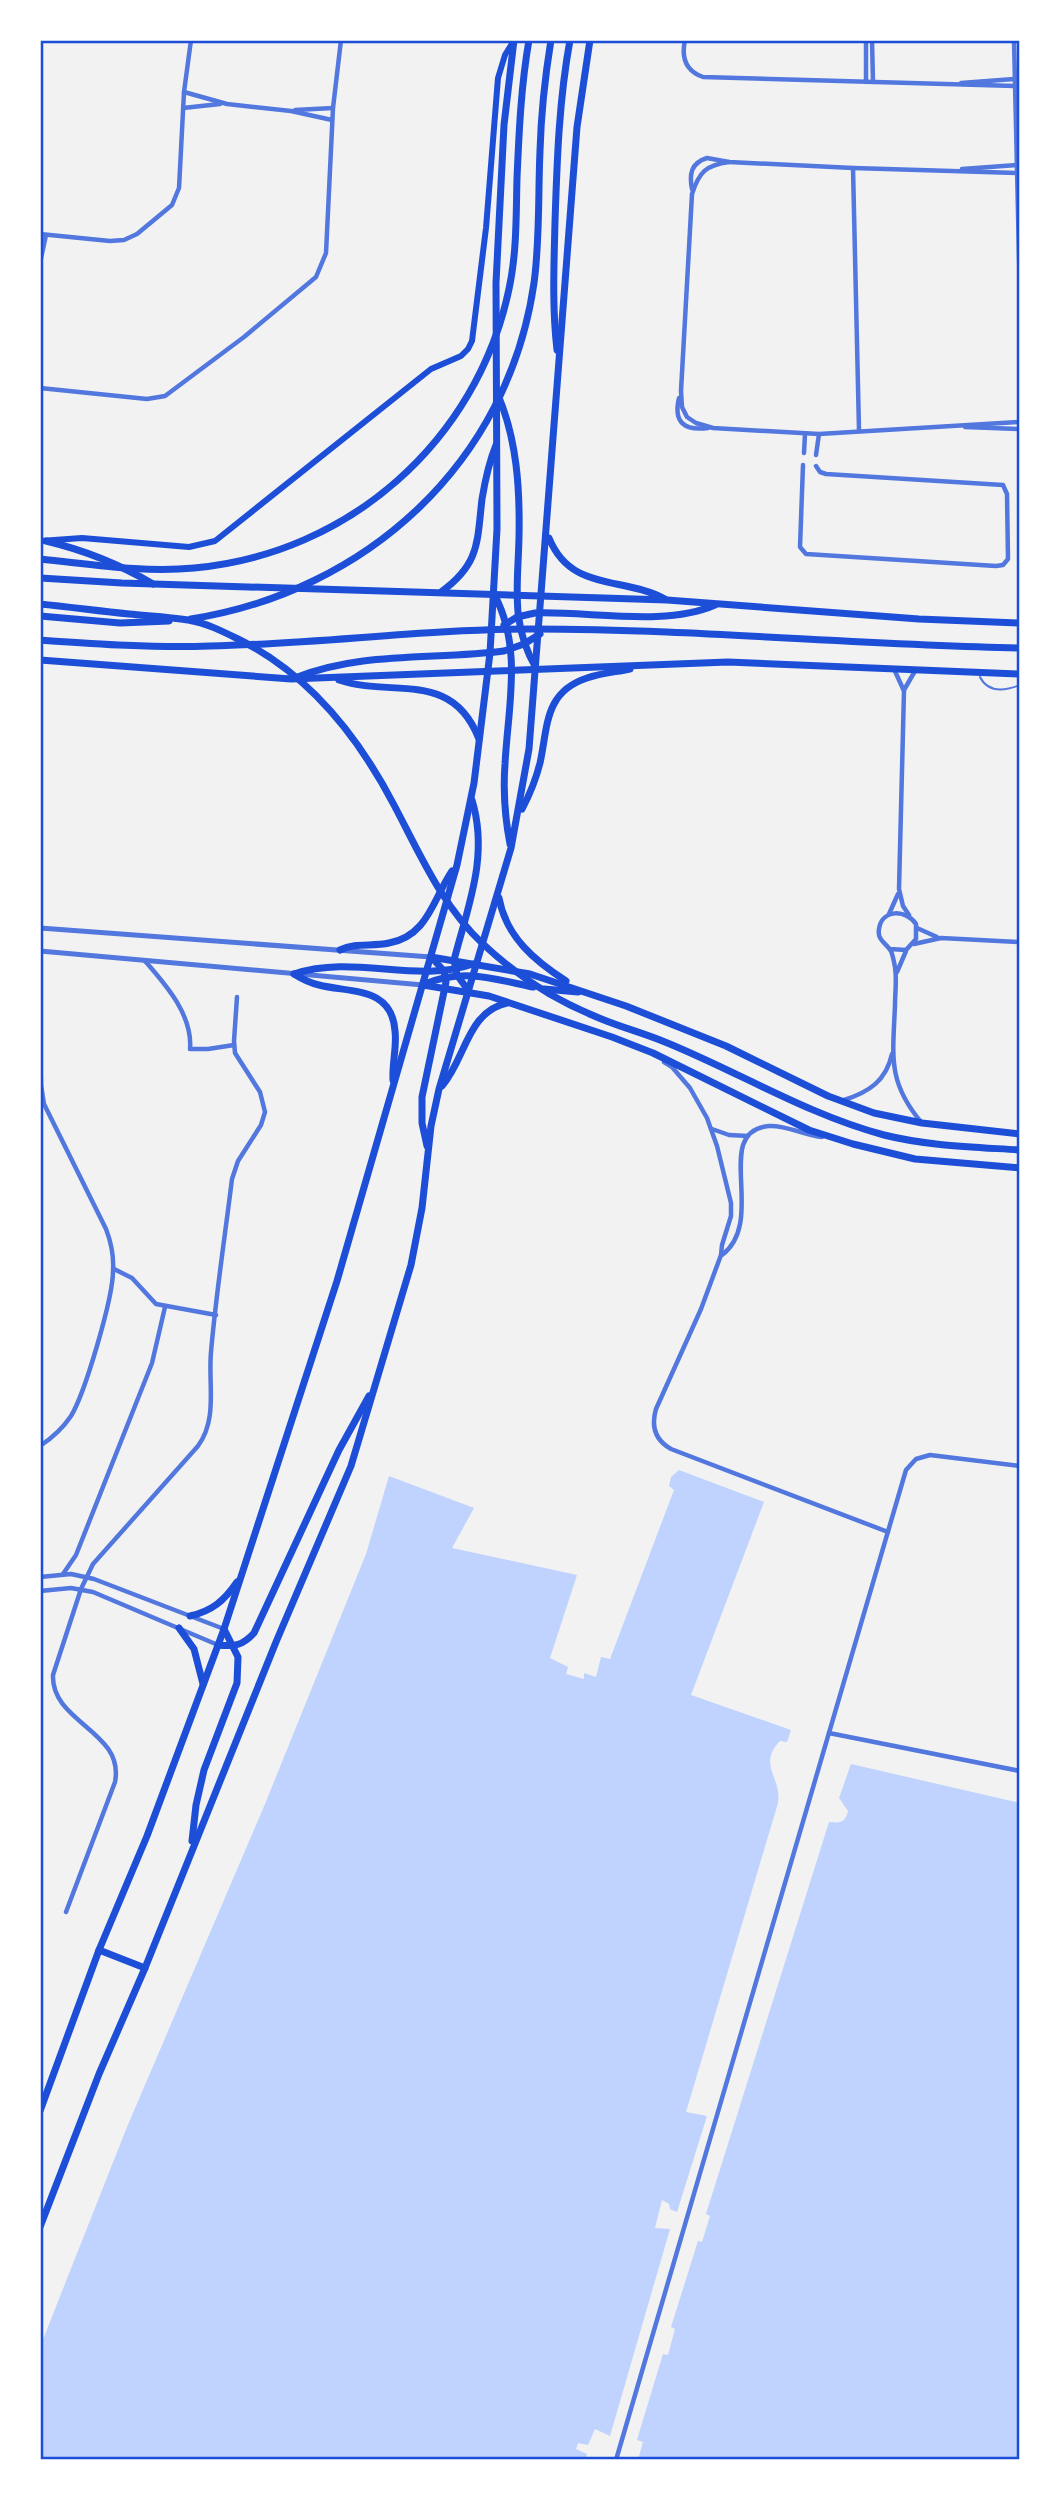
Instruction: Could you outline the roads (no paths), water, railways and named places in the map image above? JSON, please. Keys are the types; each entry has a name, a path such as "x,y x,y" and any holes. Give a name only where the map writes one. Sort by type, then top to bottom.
{"main road":[{"path":"40,559 170,569 215,565 258,556 297,543 342,521 386,491 418,463 444,433 473,388 505,309 515,253 521,110 529,40"},
{"path":"40,616 120,623 166,622 211,616 265,602 317,581 356,559 409,518 440,486 467,452 490,414 509,374 524,331 537,258 540,138 551,40"},
{"path":"560,368 554,283 557,163 559,114 570,40"},
{"path":"40,2227 99,2074 344,1485 411,1265 439,1089 511,848 529,749 540,634 577,127 590,40"},
{"path":"40,2111 99,1950 147,1836 204,1686 243,1572 307,1376 394,1087 457,865 472,800 491,639 497,529 495,388 498,230 505,113 514,41"},
{"path":"42,541 82,538 189,547 215,541 431,369 457,358 468,349 473,336 481,268 498,78 505,55 514,41"},
{"path":"495,388 506,416 516,460 519,535 517,617 524,644 537,669"},
{"path":"441,592 463,572 474,553 480,531 486,475 497,441"},
{"path":"547,534 559,556 577,572 598,581 642,588 667,600"},
{"path":"42,541 102,558 153,584"},
{"path":"40,578 667,600 919,620 1018,620"},
{"path":"493,594 507,623 512,650 504,783 511,848"},
{"path":"491,639 517,617 541,613 665,616 687,614 719,603"},
{"path":"40,604 189,620 223,632 269,656 309,687 344,725 393,804 444,899 482,943 542,991 593,1016 664,1042 804,1107 846,1123 888,1136 930,1143 1020,1150"},
{"path":"40,640 127,646 212,646 432,632 532,629 1020,648"},
{"path":"291,679 351,662 512,650 540,634"},
{"path":"40,660 291,679 728,662 1020,674"},
{"path":"518,815 533,786 545,725 558,698 571,686 587,678 655,664"},
{"path":"335,679 361,686 415,688 438,694 464,713 480,741"},
{"path":"468,991 456,972 454,960 479,858 480,834 472,800"},
{"path":"340,950 355,944 390,943 412,934 428,918 442,888 457,865"},
{"path":"498,895 505,920 519,943 556,974 586,992"},
{"path":"431,957 530,974 586,992 716,1041 841,1101 889,1117 1020,1134"},
{"path":"428,1150 422,1124 422,1097 446,988 444,974 431,957"},
{"path":"423,985 444,974 477,963"},
{"path":"294,974 319,967 344,965 444,974"},
{"path":"456,972 555,991 586,992"},
{"path":"294,974 320,986 367,993 384,1005 392,1016 395,1028 394,1087"},
{"path":"423,985 468,991 576,1023 653,1053 790,1121 873,1150 915,1159 1020,1168"},
{"path":"439,1089 454,1069 477,1021 490,1009 511,1002"},
{"path":"218,1645 234,1647 246,1642 254,1633 339,1450 376,1386"},
{"path":"190,1616 214,1608 243,1572"},
{"path":"179,1628 194,1649 204,1686"},
{"path":"191,1852 196,1805 204,1770 237,1683 239,1668 234,1647 224,1629"},
{"path":"99,1950 145,1968"}],"street":[{"path":"40,263 43,234 118,241 131,238 172,205 179,188 184,93 191,40"},
{"path":"40,388 147,399 165,396 215,360 308,285 320,272 325,259 332,108 341,40"},
{"path":"685,40 683,57 688,68 698,75 710,77 1015,86"},
{"path":"866,82 869,40"},
{"path":"869,40 873,82"},
{"path":"1014,40 1020,299"},
{"path":"957,84 1014,79"},
{"path":"184,93 227,104 291,111 332,120"},
{"path":"183,108 227,104"},
{"path":"291,111 332,108"},
{"path":"713,428 696,423 687,417 682,408 692,194 690,177 697,163 707,158 729,162 853,168 1017,173"},
{"path":"692,194 697,178 704,169 713,164 729,162"},
{"path":"958,170 1017,165"},
{"path":"853,168 859,430"},
{"path":"681,391 677,407 681,422 696,430 713,428 819,434 1020,422"},
{"path":"961,426 1020,429"},
{"path":"804,453 805,434"},
{"path":"816,454 819,434"},
{"path":"803,465 800,547 806,554 996,566 1003,565 1008,559 1007,494 1003,485 826,474 820,472 816,466"},
{"path":"893,668 904,691 899,889 903,906 917,928 941,938"},
{"path":"904,691 917,669"},
{"path":"899,889 889,915 881,923 879,934 890,949 906,950"},
{"path":"889,915 899,912 909,916"},
{"path":"40,928 212,943 431,957"},
{"path":"914,944 917,928"},
{"path":"922,1123 901,1093 896,1078 893,1050 896,979 900,961 906,950 914,944 941,938 1020,942"},
{"path":"890,949 896,979"},
{"path":"40,951 423,985"},
{"path":"145,961 171,993 185,1019 191,1040 190,1049 216,1049 234,1045"},
{"path":"66,1912 116,1775 115,1761 109,1749 63,1706 56,1696 52,1683 54,1668 86,1577 102,1552 198,1446 211,1419 210,1368 232,1179 238,1161 261,1125 265,1112 260,1091 238,1060 234,1045 237,997"},
{"path":"40,1033 44,1104 106,1228 114,1269 111,1290 82,1394 65,1423 40,1446"},
{"path":"841,1101 859,1095 878,1083 887,1073 893,1050"},
{"path":"653,1053 672,1067 690,1088 711,1129 732,1210 721,1255 701,1309 656,1409 653,1425 659,1439 671,1449 888,1532"},
{"path":"721,1255 733,1242 741,1221 743,1199 739,1156 748,1136 772,1126 814,1136 832,1137"},
{"path":"711,1129 729,1135 748,1136"},
{"path":"114,1269 132,1278 152,1301 165,1307 216,1315"},
{"path":"63,1574 76,1555 147,1377 157,1350 165,1307"},
{"path":"616,2460 906,1470 916,1459 930,1455 1020,1466"},
{"path":"40,1577 63,1574 86,1577 224,1629"},
{"path":"40,1591 81,1589 104,1596 218,1645"},
{"path":"829,1733 1020,1771"}],"lane":[{"path":"979,672 984,683 990,688 1020,685"}],"water":[{"path":"679,1470 764,1502 691,1695 791,1730 787,1742 780,1741 773,1749 770,1764 777,1786 778,1803 686,2112 707,2116 677,2212 662,2200 655,2228 670,2229 610,2436 595,2429 588,2445 578,2443 576,2449 587,2454 585,2460 40,2460 40,2347 127,2127 265,1804 366,1554 389,1476 474,1508 452,1548 577,1575 550,1658 568,1667 566,1674 584,1679 584,1673 596,1677 601,1657 610,1659 674,1490 669,1486 671,1477"},
{"path":"851,1764 1020,1803 1020,2460 638,2460 643,2442 637,2440 639,2433 663,2354 668,2355 675,2329 671,2327 698,2241 702,2242 710,2216 706,2214 829,1822 842,1821 848,1811 839,1798"}]}
